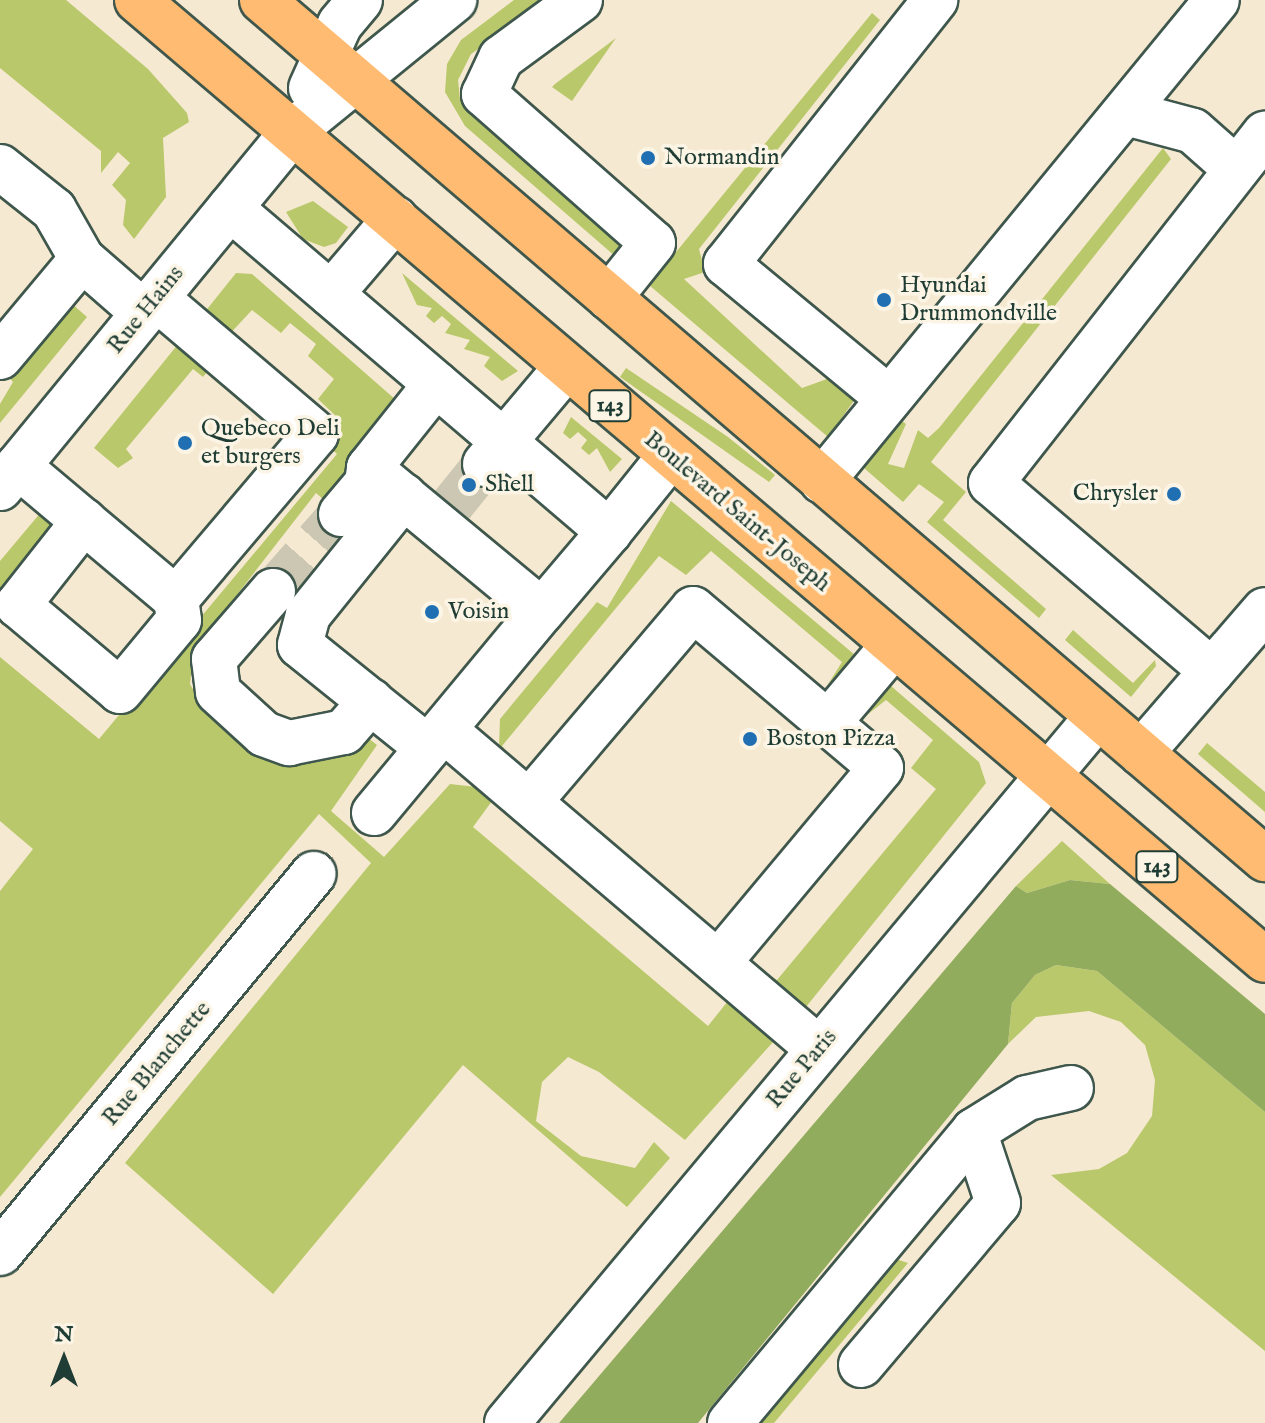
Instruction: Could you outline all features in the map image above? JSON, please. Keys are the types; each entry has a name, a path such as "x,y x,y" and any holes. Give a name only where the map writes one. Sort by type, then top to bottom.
{"main road":[{"name":"Boulevard Saint-Joseph","path":"137,0 293,131 565,369 1265,960"},
{"path":"262,0 1265,859"}],"street":[{"name":"Rue Hains","path":"5,483 293,131 341,66 360,0"},
{"name":"Rue Hains","path":"341,66 454,0"},
{"path":"580,0 501,58 484,94 653,243 609,298"},
{"path":"887,397 726,264 935,0"},
{"path":"822,481 887,397 1217,0"},
{"path":"1126,113 1193,131 1236,169"},
{"path":"1212,671 991,483 1265,133"},
{"path":"0,167 54,210 82,259 150,305 316,434 176,599"},
{"path":"230,208 436,384 495,453 609,532"},
{"path":"331,294 395,219"},
{"path":"4,344 82,259"},
{"path":"495,453 565,369"},
{"path":"341,514 367,483 369,468 436,384"},
{"path":"374,813 670,456"},
{"path":"369,468 431,508 542,611"},
{"path":"5,483 84,521 176,599 179,620 120,691 18,605 84,521"},
{"path":"431,508 308,615 300,645 371,701 436,739 529,802 819,1049"},
{"path":"273,591 214,659 218,692 264,734 289,743 344,732 371,701"},
{"path":"529,802 693,609 881,768 718,963"},
{"path":"1141,753 1265,610"},
{"path":"828,723 894,645"},
{"name":"Rue Paris","path":"507,1423 1098,716"},
{"name":"Rue Blanchette","path":"0,1253 314,874"},
{"path":"730,1423 974,1131 1027,1098 1071,1088"},
{"path":"861,1365 998,1203 974,1131"}],"green space":[{"path":"0,0 66,0 148,69 187,113 189,122 163,138 166,197 134,239 123,225 126,200 112,185 130,163 118,152 101,173 101,151 0,68"},
{"path":"514,0 550,0 471,54 458,80 460,99 623,245 616,257 465,126 445,92 447,64 461,40"},
{"path":"872,13 880,20 699,249 705,272 684,279 802,388 838,375 858,395 828,437 649,285"},
{"path":"616,38 572,101 552,87 555,84"},
{"path":"1163,148 1171,159 931,462 966,492 943,520 1046,609 1039,618 927,522 944,502 919,484 903,502 864,468 902,421 906,424 888,464 904,468 918,430 928,438 939,428"},
{"path":"313,201 348,227 336,243 324,247 303,239 286,212"},
{"path":"236,273 252,274 396,400 330,505 316,493 194,650 190,684 198,699 254,752 276,762 300,763 368,738 377,745 331,811 384,857 450,784 476,787 492,801 473,827 708,1026 728,1001 774,1041 685,1140 599,1072 568,1057 542,1082 536,1121 581,1156 635,1168 654,1142 670,1158 627,1207 463,1065 273,1294 125,1163 371,863 319,814 0,1197 0,891 33,849 0,821 0,657 99,739 337,454 323,441 340,420 318,399 334,379 308,356 316,344 290,323 281,333 252,310 225,339 200,318"},
{"path":"402,273 518,371 502,381 484,366 490,357 464,349 470,340 445,333 451,324 442,316 434,323 426,316 432,308 417,305"},
{"path":"71,303 87,317 0,423 0,404 13,382 7,375"},
{"path":"183,338 212,366 203,377 193,369 126,449 133,458 118,468 94,448"},
{"path":"626,368 728,437 775,475 769,482 620,377"},
{"path":"571,417 622,459 610,472 597,448 589,455 581,448 587,440 578,432 570,439 563,433"},
{"path":"671,501 855,655 827,686 842,662 711,551 686,575 659,556 502,746 522,771 499,748 500,719 597,602 607,608"},
{"path":"42,511 57,525 0,595 0,561"},
{"path":"1073,630 1133,683 1155,660 1156,666 1131,697 1065,640"},
{"path":"891,686 979,762 986,783 806,1007 752,964 777,980 936,789 911,768 933,740 886,700 863,718"},
{"path":"1207,743 1265,792 1265,812 1198,754"},
{"path":"1062,841 1110,884 1070,880 1027,893 1016,886"},
{"path":"1070,880 1110,884 1265,1014 1265,1112 1097,971 1056,965 1035,975 1012,1003 1008,1044 698,1423 559,1423 1016,886 1027,893"},
{"path":"1056,965 1097,971 1265,1112 1265,1351 1051,1175 1099,1169 1127,1153 1152,1116 1155,1080 1145,1045 1121,1022 1089,1011 1036,1017 1008,1044 1012,1003 1035,975"},
{"path":"896,1259 908,1263 774,1423 761,1423"}],"tunnel":[{"path":"452,505 485,464"},
{"path":"273,591 341,514"}],"place":[{"name":"Normandin","path":"648,158"},
{"name":"Hyundai Drummondville","path":"884,300"},
{"name":"Quebeco Deli et burgers","path":"185,443"},
{"name":"Shell","path":"469,485"},
{"name":"Chrysler","path":"1174,494"},
{"name":"Voisin","path":"432,612"},
{"name":"Boston Pizza","path":"750,739"}]}
